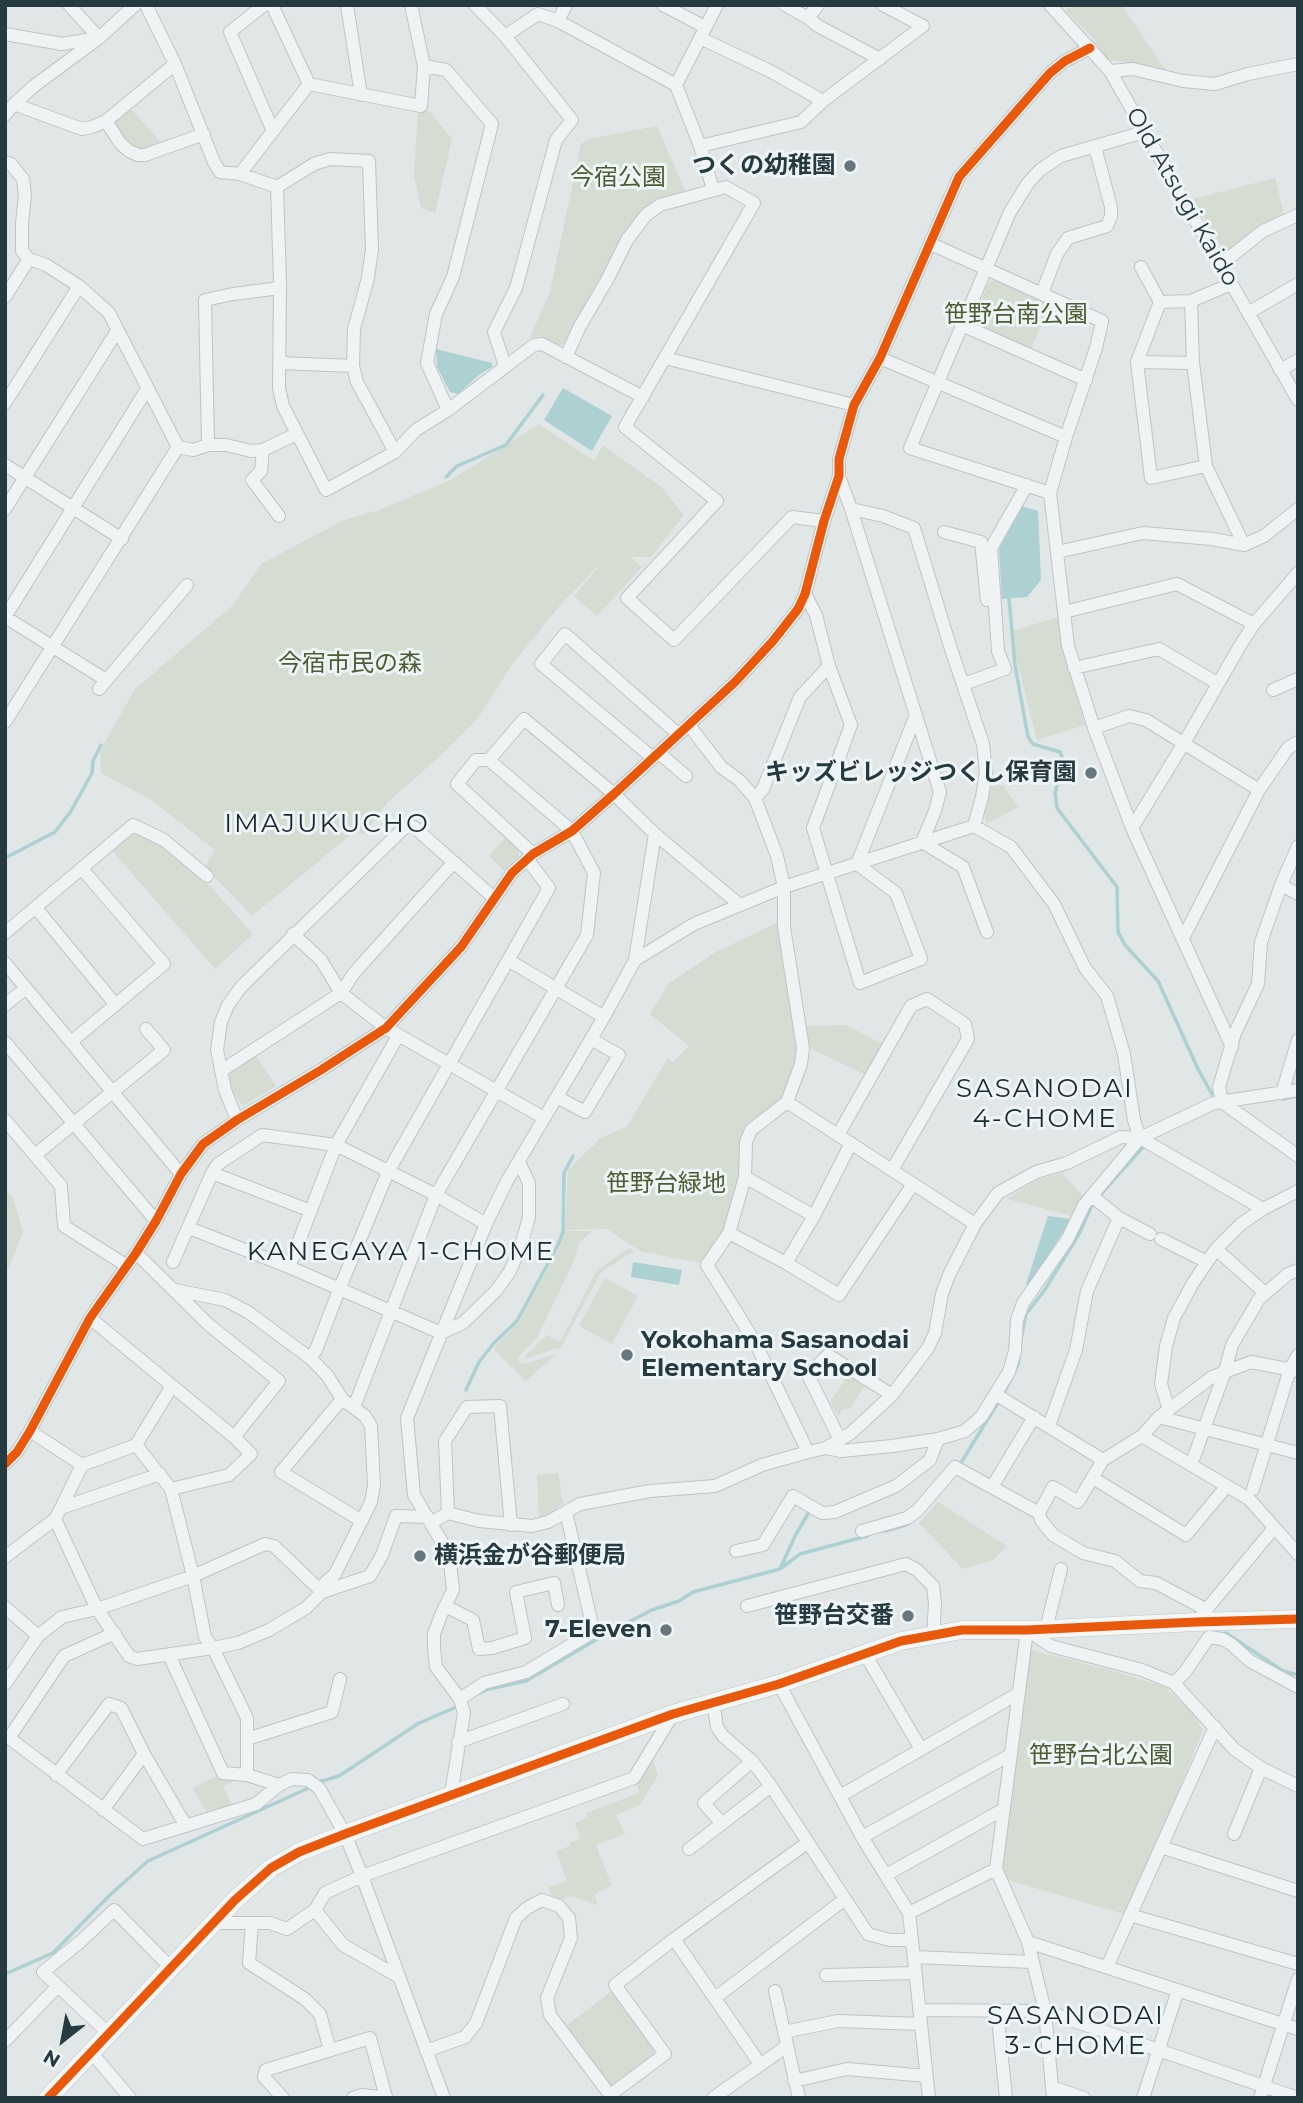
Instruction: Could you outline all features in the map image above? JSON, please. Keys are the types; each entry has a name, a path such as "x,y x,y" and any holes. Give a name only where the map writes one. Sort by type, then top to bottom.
{"street":[{"path":"69,5 99,38"},
{"path":"8,111 99,38 135,5"},
{"path":"146,5 175,64 220,172 240,174 277,187"},
{"path":"264,5 230,32 273,131"},
{"path":"272,5 309,84"},
{"path":"347,5 361,95"},
{"path":"309,84 421,106 424,66 411,5"},
{"path":"475,5 505,36 572,120 556,140 516,288 494,332 505,366"},
{"path":"558,21 566,5"},
{"path":"663,5 702,32 823,101"},
{"path":"676,85 717,5"},
{"path":"785,5 880,59"},
{"path":"808,18 818,5"},
{"path":"700,146 801,121 823,101 923,26 883,5"},
{"name":"Old Atsugi Kaido","path":"1050,5 1110,72 1298,400"},
{"path":"505,36 537,14 558,21 676,85 700,146 713,189"},
{"path":"7,32 62,44 99,38"},
{"path":"5,1464 17,1452 30,1431 90,1318 136,1253 181,1174 203,1144 386,1028 461,947 512,873 530,856 572,831 614,794 735,682 799,609 839,476 839,459 855,405 880,358 959,177 1050,73 1065,61 1090,48"},
{"path":"8,111 82,129 92,127 106,121 175,64"},
{"path":"1110,72 1133,69 1183,81 1214,84 1298,64"},
{"path":"424,66 446,71 492,124 453,277 436,314 427,363 449,410"},
{"path":"240,174 309,84"},
{"path":"106,121 120,143 138,155 145,155 204,134"},
{"path":"1049,493 910,448 1010,212 1028,183 1040,170 1061,156 1144,132"},
{"path":"1042,293 1057,254 1068,238 1107,226 1111,216 1095,147"},
{"path":"277,187 314,164 330,159 369,161 372,249 368,278 354,329 353,366 357,382 395,452"},
{"path":"5,162 11,164 23,179 25,195 22,251 29,259 46,265 79,286 109,313 178,447"},
{"path":"277,187 279,388 283,406 326,490 395,452 416,430 449,410 534,345 542,344 643,397"},
{"path":"566,357 627,240 646,215 660,205 726,187 754,202 625,428 717,501 626,598 674,640 792,517 824,521"},
{"path":"1220,265 1263,232 1298,215"},
{"path":"931,244 1102,321 1049,493 1068,646 1094,728 1132,828 1232,1047"},
{"path":"5,297 29,259"},
{"path":"1140,267 1160,302"},
{"path":"1160,302 1191,300 1231,284"},
{"path":"1248,313 1298,284"},
{"path":"5,403 79,286"},
{"path":"208,445 205,300 280,288"},
{"path":"1191,300 1192,363 1206,466 1244,545"},
{"path":"1160,302 1137,362 1151,478 1206,466"},
{"path":"962,325 1086,380"},
{"path":"5,509 117,331"},
{"path":"665,358 855,405"},
{"path":"880,358 1066,437"},
{"path":"1280,370 1298,360"},
{"path":"1137,362 1192,363"},
{"path":"280,363 353,366"},
{"path":"147,388 5,617 75,661 99,681 187,585"},
{"path":"178,447 193,450 208,445 226,445 251,451 263,450 296,434"},
{"path":"5,722 178,447"},
{"path":"263,450 261,471 251,480 279,516"},
{"path":"5,465 122,539"},
{"path":"839,476 940,792 922,842"},
{"path":"964,684 1005,669 999,651 991,548 1027,485"},
{"path":"851,509 883,516 914,528 983,744 986,772 974,826"},
{"path":"1057,552 1143,533 1244,545 1264,536 1298,509"},
{"path":"944,532 981,541 988,608 996,607"},
{"path":"1132,828 1254,624 1298,573"},
{"path":"1064,612 1177,584 1254,624"},
{"path":"805,594 817,615 829,666 851,725 813,828 860,983 921,959 896,893 857,863"},
{"path":"678,734 565,634 541,664 686,776"},
{"path":"1074,668 1159,649 1217,682"},
{"path":"755,798 763,789 800,697 829,666"},
{"path":"1273,690 1298,679"},
{"path":"857,863 916,715"},
{"path":"1094,728 1129,716 1146,720 1259,790"},
{"path":"489,760 524,719 740,905"},
{"path":"689,725 722,767 739,780 755,798 777,856 784,887 784,927 803,1048 801,1064 787,1102 751,1130 746,1142 745,1177 729,1233 708,1265 755,1342 808,1452"},
{"path":"1183,938 1259,790 1288,748 1298,741"},
{"path":"310,1358 316,1350 387,1172 549,888 530,856 457,783 476,760 489,760 572,831 594,873 587,935 436,1195 354,1407"},
{"path":"5,933 133,825 164,840 207,876"},
{"path":"635,960 694,924 784,887 974,826 1011,847 1085,968 1107,996 1124,1054 1134,1120 1140,1138"},
{"path":"237,1120 225,1090 218,1050 221,1021 228,1005 241,986 404,827 414,827 494,898"},
{"path":"451,1794 464,1713 460,1699 436,1667 434,1634 453,1590 449,1554 414,1496 407,1418 486,1224 635,960 655,834"},
{"path":"922,842 963,867 987,932"},
{"path":"1298,846 1261,942 1258,984 1235,1033 1219,1087 1222,1102 1298,1156"},
{"path":"221,1071 341,993 354,973 454,862"},
{"path":"71,1042 164,964 82,869"},
{"path":"1281,885 1298,894"},
{"path":"36,908 115,1004"},
{"path":"293,934 321,960 341,993 386,1028 544,1118"},
{"path":"508,960 604,1017"},
{"path":"5,963 181,1174"},
{"path":"5,1006 26,988"},
{"path":"838,1135 911,1006 927,999 965,1024 968,1039 892,1170"},
{"path":"35,1155 164,1050 146,1029"},
{"path":"289,1267 336,1145 398,1036"},
{"path":"556,1097 585,1112 619,1055 591,1039"},
{"path":"1282,1093 1298,1040"},
{"path":"5,1042 156,1221"},
{"path":"826,1448 841,1451 938,1439 959,1434 969,1428 981,1417 997,1393 1013,1362 1019,1310 1067,1240 1084,1205 1140,1138 1214,1103 1298,1090"},
{"path":"787,1102 975,1224"},
{"path":"5,1120 61,1186 64,1226 127,1266"},
{"path":"173,1262 218,1164 262,1135 336,1145 436,1195 486,1224"},
{"path":"322,1592 370,1576 382,1555 396,1516 430,1520 448,1513 479,1521 532,1526 548,1522 580,1504 650,1491 715,1486 762,1465 826,1448 840,1440 892,1395 932,1341 949,1275 975,1224 998,1193 1036,1172 1067,1163 1121,1137 1140,1138 1263,1209"},
{"path":"786,1263 814,1216 850,1143"},
{"path":"189,1228 289,1267 442,1333 463,1323 496,1291 510,1271 521,1246 528,1217 529,1183 519,1162"},
{"path":"212,1173 311,1210"},
{"path":"745,1177 814,1216"},
{"path":"729,1233 839,1295 913,1184"},
{"path":"1164,1414 1160,1384 1166,1346 1174,1318 1193,1283 1216,1250 1241,1224 1298,1191"},
{"path":"1092,1196 1119,1218 1207,1262"},
{"path":"1049,1426 1076,1350 1087,1291 1119,1218"},
{"path":"1216,1250 1265,1293"},
{"path":"136,1253 165,1278 209,1325 279,1381 234,1437"},
{"path":"1194,1457 1226,1371 1232,1345 1259,1299 1288,1274 1298,1270"},
{"path":"172,1386 136,1445 82,1465 58,1513 97,1609 129,1656 137,1659 238,1643 269,1630 306,1608 335,1574 371,1502 374,1485 371,1426 365,1416 342,1399 327,1374 248,1312 225,1300 174,1290"},
{"path":"90,1318 251,1454 229,1475 171,1489"},
{"path":"840,1440 808,1375 828,1355 892,1395"},
{"path":"1253,1489 1298,1355"},
{"path":"1294,1370 1251,1362 1212,1377 1164,1414 1142,1436 1103,1460 1078,1502 1053,1487 1039,1513 1053,1535 1083,1553 1115,1561 1140,1581 1156,1583 1250,1661 1298,1687"},
{"path":"997,1393 1103,1460"},
{"path":"342,1399 281,1472 362,1521"},
{"path":"448,1513 445,1441 467,1407 500,1406 511,1525"},
{"path":"1164,1414 1203,1429 1298,1453"},
{"path":"992,1487 1034,1417"},
{"path":"30,1431 82,1465"},
{"path":"1142,1436 1249,1499 1298,1554"},
{"path":"736,1551 763,1545 793,1496 822,1513 835,1512 896,1486 930,1460 938,1439"},
{"path":"136,1445 171,1489 205,1637 247,1718 247,1775"},
{"path":"862,1531 907,1518 917,1511 955,1467 1039,1513"},
{"path":"5,1557 58,1513 160,1475"},
{"path":"1093,1478 1186,1535 1226,1487"},
{"path":"460,1699 484,1683 526,1672 591,1633 593,1629 566,1512"},
{"path":"1174,1683 1185,1672 1205,1622 1274,1528"},
{"path":"5,1685 38,1636 62,1617 97,1609 193,1576 265,1544 274,1546 322,1592"},
{"path":"747,1606 906,1564 917,1570 933,1586 933,1635"},
{"path":"1046,1629 1061,1569"},
{"path":"445,1606 473,1620 479,1649 492,1648 525,1637 516,1592 554,1583 558,1605"},
{"path":"5,1607 38,1636"},
{"path":"48,2098 235,1900 271,1868 299,1852 345,1834 673,1714 779,1684 901,1641 962,1630 1027,1630 1298,1619"},
{"path":"1027,1630 1051,1646 1142,1670 1174,1683 1234,1749 1261,1768 1298,1786"},
{"path":"1027,1630 996,1869 1028,1942 1045,2011 1053,2092 1084,2098"},
{"path":"115,1633 64,1656 9,1738 143,1839 256,1804 279,1785 292,1779 308,1780 319,1788 345,1834 362,1876 444,2098"},
{"path":"865,1654 922,1749"},
{"path":"169,1655 223,1773 247,1775 279,1785"},
{"path":"247,1740 331,1712 340,1679"},
{"path":"779,1684 862,1837 909,1913 929,2098"},
{"path":"840,1796 1019,1693"},
{"path":"713,1701 718,1727 723,1736 752,1761 771,1786 868,1934 890,1940 912,1941"},
{"path":"57,1775 109,1704 121,1708 186,1826"},
{"path":"458,1742 563,1704"},
{"path":"214,1923 270,1923 287,1929 314,1910 325,1893 362,1876 634,1778 673,1714"},
{"path":"1107,1967 1215,1727"},
{"path":"103,1810 144,1754"},
{"path":"862,1837 1010,1755"},
{"path":"722,1824 704,1802 752,1761"},
{"path":"1234,1834 1261,1768"},
{"path":"689,1849 771,1786"},
{"path":"886,1875 1004,1809"},
{"path":"426,2051 465,2037 471,2030 516,1918 542,1900 559,1906 569,1918 570,1938 547,1998 550,2015 610,2095 664,2054 615,1985 807,1843"},
{"path":"1161,1847 1298,1891"},
{"path":"909,1913 996,1869"},
{"path":"715,1998 845,1899"},
{"path":"108,2033 43,1972 114,1910 170,1968"},
{"path":"314,1910 342,1945 400,1978"},
{"path":"1130,1915 1298,1964"},
{"path":"252,1923 249,1964 305,1999 320,2014 330,2050"},
{"path":"674,1939 760,2064"},
{"path":"1028,1942 1298,2029"},
{"path":"914,1957 1032,1962"},
{"path":"826,1975 916,1973"},
{"path":"1262,2092 1298,1979"},
{"path":"5,2040 57,1987"},
{"path":"1143,2098 1178,1990"},
{"path":"775,1991 799,2098"},
{"path":"919,2010 1045,2011 1158,2050 1262,2092 1298,2098"},
{"path":"997,2010 1006,2098"},
{"path":"784,2032 838,2021 921,2024"},
{"path":"283,2098 264,2077 266,2070 370,2038 387,2098 362,2095 353,2098"},
{"path":"713,2098 787,2046"},
{"path":"91,2052 130,2098"},
{"path":"794,2081 847,2069 926,2077"}],"green space":[{"path":"1075,5 1122,5 1166,71 1107,59 1091,36 1065,10"},
{"path":"131,109 161,143 140,151 132,148 122,137 112,124"},
{"path":"418,110 429,111 452,139 435,213 421,208 414,176"},
{"name":"今宿公園","path":"657,126 685,191 647,209 635,219 624,234 564,344 558,345 541,336 530,337 550,292 581,144 589,139"},
{"path":"1275,178 1284,214 1257,229 1232,251 1221,248 1193,199"},
{"name":"笹野台南公園","path":"997,280 1051,304 1031,349 977,325 973,319 989,282"},
{"name":"今宿市民の森","path":"539,424 594,461 603,445 661,487 684,515 651,557 631,557 642,567 597,616 574,596 607,557 561,604 511,666 478,718 387,803 364,834 353,833 252,916 205,867 215,850 150,799 101,773 100,751 135,689 233,605 261,564 344,520 379,510 453,479"},
{"path":"1058,617 1063,648 1085,725 1037,740 1017,662 1013,631"},
{"path":"1003,785 1018,807 987,824 983,810 991,786"},
{"path":"135,833 163,845 211,887 253,934 215,969 112,850"},
{"path":"506,837 519,850 519,856 504,871 489,856"},
{"name":"笹野台緑地","path":"779,922 797,1025 798,1064 784,1098 750,1127 739,1186 727,1228 701,1263 640,1251 607,1229 565,1230 568,1170 600,1139 627,1126 668,1058 673,1062 689,1046 650,1014 668,984 716,952"},
{"path":"846,1025 884,1045 868,1076 807,1047 801,1026"},
{"path":"256,1056 276,1086 243,1106 233,1093 229,1078 231,1072"},
{"path":"1062,1173 1084,1197 1073,1216 1007,1199 1037,1180"},
{"path":"5,1188 13,1198 23,1232 8,1269 5,1270"},
{"path":"565,1231 593,1231 579,1242 573,1263 537,1338 518,1357 519,1362 525,1364 556,1354 526,1381 493,1349 519,1322 560,1246"},
{"path":"630,1248 634,1251 601,1272 560,1349 525,1359 547,1335 560,1342 597,1270"},
{"path":"605,1278 638,1296 612,1344 579,1326"},
{"path":"848,1375 864,1387 850,1409 843,1409 838,1416 830,1402"},
{"path":"558,1473 563,1504 539,1518 537,1475"},
{"path":"938,1502 1007,1546 993,1560 963,1569 919,1523"},
{"name":"笹野台北公園","path":"1031,1650 1165,1687 1192,1712 1203,1730 1164,1827 1124,1914 1008,1880 1002,1864"},
{"path":"652,1759 658,1775 640,1805 616,1815 625,1834 596,1845 612,1886 594,1894 598,1905 571,1896 561,1900 555,1898 549,1887 567,1881 556,1851 580,1839 575,1823 588,1818 586,1813 639,1793 636,1782"},
{"path":"217,1776 234,1778 235,1780 223,1787 232,1805 206,1811 192,1788"},
{"path":"612,1991 655,2049 654,2056 613,2085 609,2084 567,2025"}],"water":[{"path":"436,349 492,363 492,367 458,394 450,392 437,367"},
{"path":"563,388 612,416 592,451 544,420"},
{"path":"1022,506 1038,511 1041,580 1027,597 1002,599 999,549"},
{"path":"1048,1216 1071,1219 1029,1286 1026,1284"},
{"path":"633,1262 682,1270 679,1285 631,1277"}],"waterway":[{"path":"446,477 457,466 506,445 543,395"},
{"path":"1009,599 1015,665 1028,737 1033,744 1060,752 1064,762 1055,793 1057,808 1117,887 1118,932 1125,945 1158,981 1212,1094"},
{"path":"5,858 55,832 71,811 92,773 93,761 101,745"},
{"path":"1283,1099 1298,1096"},
{"path":"1101,1194 1145,1145"},
{"path":"466,1390 479,1362 517,1321 558,1245 563,1232 564,1173 573,1156"},
{"path":"1021,1339 1026,1314 1044,1291 1079,1234 1092,1205"},
{"path":"1003,1395 1018,1365 1019,1357"},
{"path":"959,1466 999,1401"},
{"path":"477,1694 526,1681 611,1631 652,1610 679,1601 693,1592 780,1569 809,1512"},
{"path":"885,1531 910,1522"},
{"path":"780,1569 800,1554 867,1536"},
{"path":"1226,1633 1283,1671 1298,1675"},
{"path":"319,1782 339,1776 419,1723 459,1706"},
{"path":"5,1974 53,1953 148,1861 313,1786"}],"cycle path":[{"path":"5,1464 17,1452 30,1431 90,1318 136,1253 181,1174 203,1144 386,1028 461,947 512,873 533,854 572,831 614,794 735,682 798,609 805,594 839,476 839,459 854,405 880,358 959,177 1050,73 1065,61 1090,48"},
{"path":"48,2098 235,1900 271,1868 299,1852 345,1834 673,1714 779,1684 901,1641 962,1630 1027,1630 1298,1619"}],"place":[{"name":"つくの幼稚園","path":"850,166"},
{"name":"キッズビレッジつくし保育園","path":"1091,773"},
{"name":"Yokohama Sasanodai Elementary School","path":"627,1355"},
{"name":"横浜金が谷郵便局","path":"420,1556"},
{"name":"笹野台交番","path":"908,1616"},
{"name":"7-Eleven","path":"666,1630"}],"district":[{"name":"IMAJUKUCHO","path":"327,824"},
{"name":"SASANODAI 4-CHOME","path":"1045,1104"},
{"name":"KANEGAYA 1-CHOME","path":"401,1252"},
{"name":"SASANODAI 3-CHOME","path":"1076,2031"}]}
